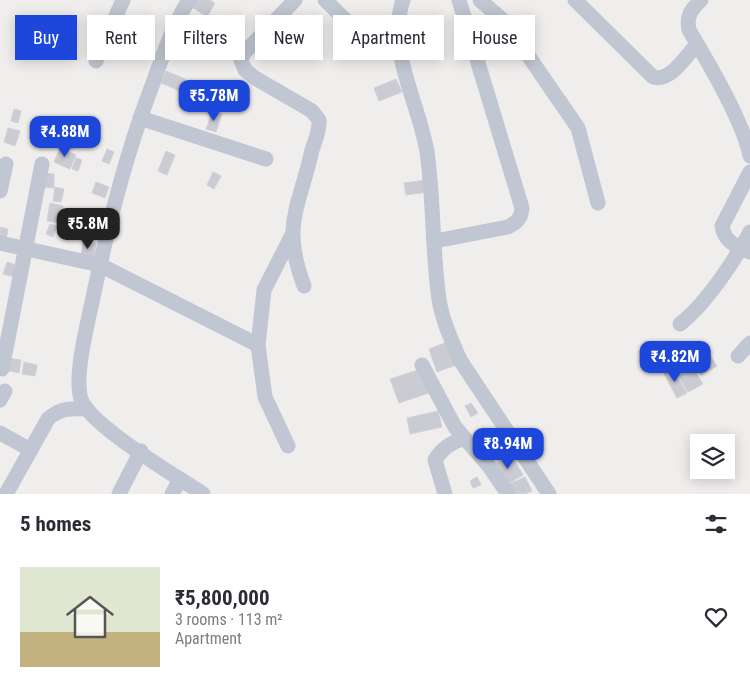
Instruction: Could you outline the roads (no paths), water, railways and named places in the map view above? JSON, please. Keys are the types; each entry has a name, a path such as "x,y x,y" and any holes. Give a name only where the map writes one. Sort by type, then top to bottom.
{"street":[{"path":"96,61 123,0"},
{"path":"189,0 161,61 121,176 100,265 83,350 80,384 81,399 94,418 140,452 203,494"},
{"path":"295,0 244,53 241,60 249,74 312,111 319,120 306,178 297,202 292,235 295,260 304,286"},
{"path":"325,0 340,15"},
{"path":"399,15 403,0"},
{"path":"436,241 508,227 517,222 522,216 522,208 459,0"},
{"path":"480,0 505,22 578,128 598,203"},
{"path":"575,0 653,77 658,79 666,76 697,44"},
{"path":"701,0 692,9 688,22 689,30 736,119 748,144 750,156"},
{"path":"402,60 426,148 433,193 439,301 451,340 477,388 496,412 549,494"},
{"path":"140,118 266,159"},
{"path":"0,191 6,164"},
{"path":"2,369 24,248 42,164"},
{"path":"746,250 726,238 722,226 750,172"},
{"path":"680,324 692,315 746,250 750,232"},
{"path":"288,446 265,397 258,345 264,290 292,235"},
{"path":"0,243 100,265 258,345"},
{"path":"738,356 750,342"},
{"path":"422,365 455,427 489,466 508,494"},
{"path":"6,494 48,419 66,409 87,409"},
{"path":"0,433 31,450"},
{"path":"445,494 435,460 440,451 453,442 464,438"},
{"path":"119,494 140,452"},
{"path":"172,494 180,479"}]}
